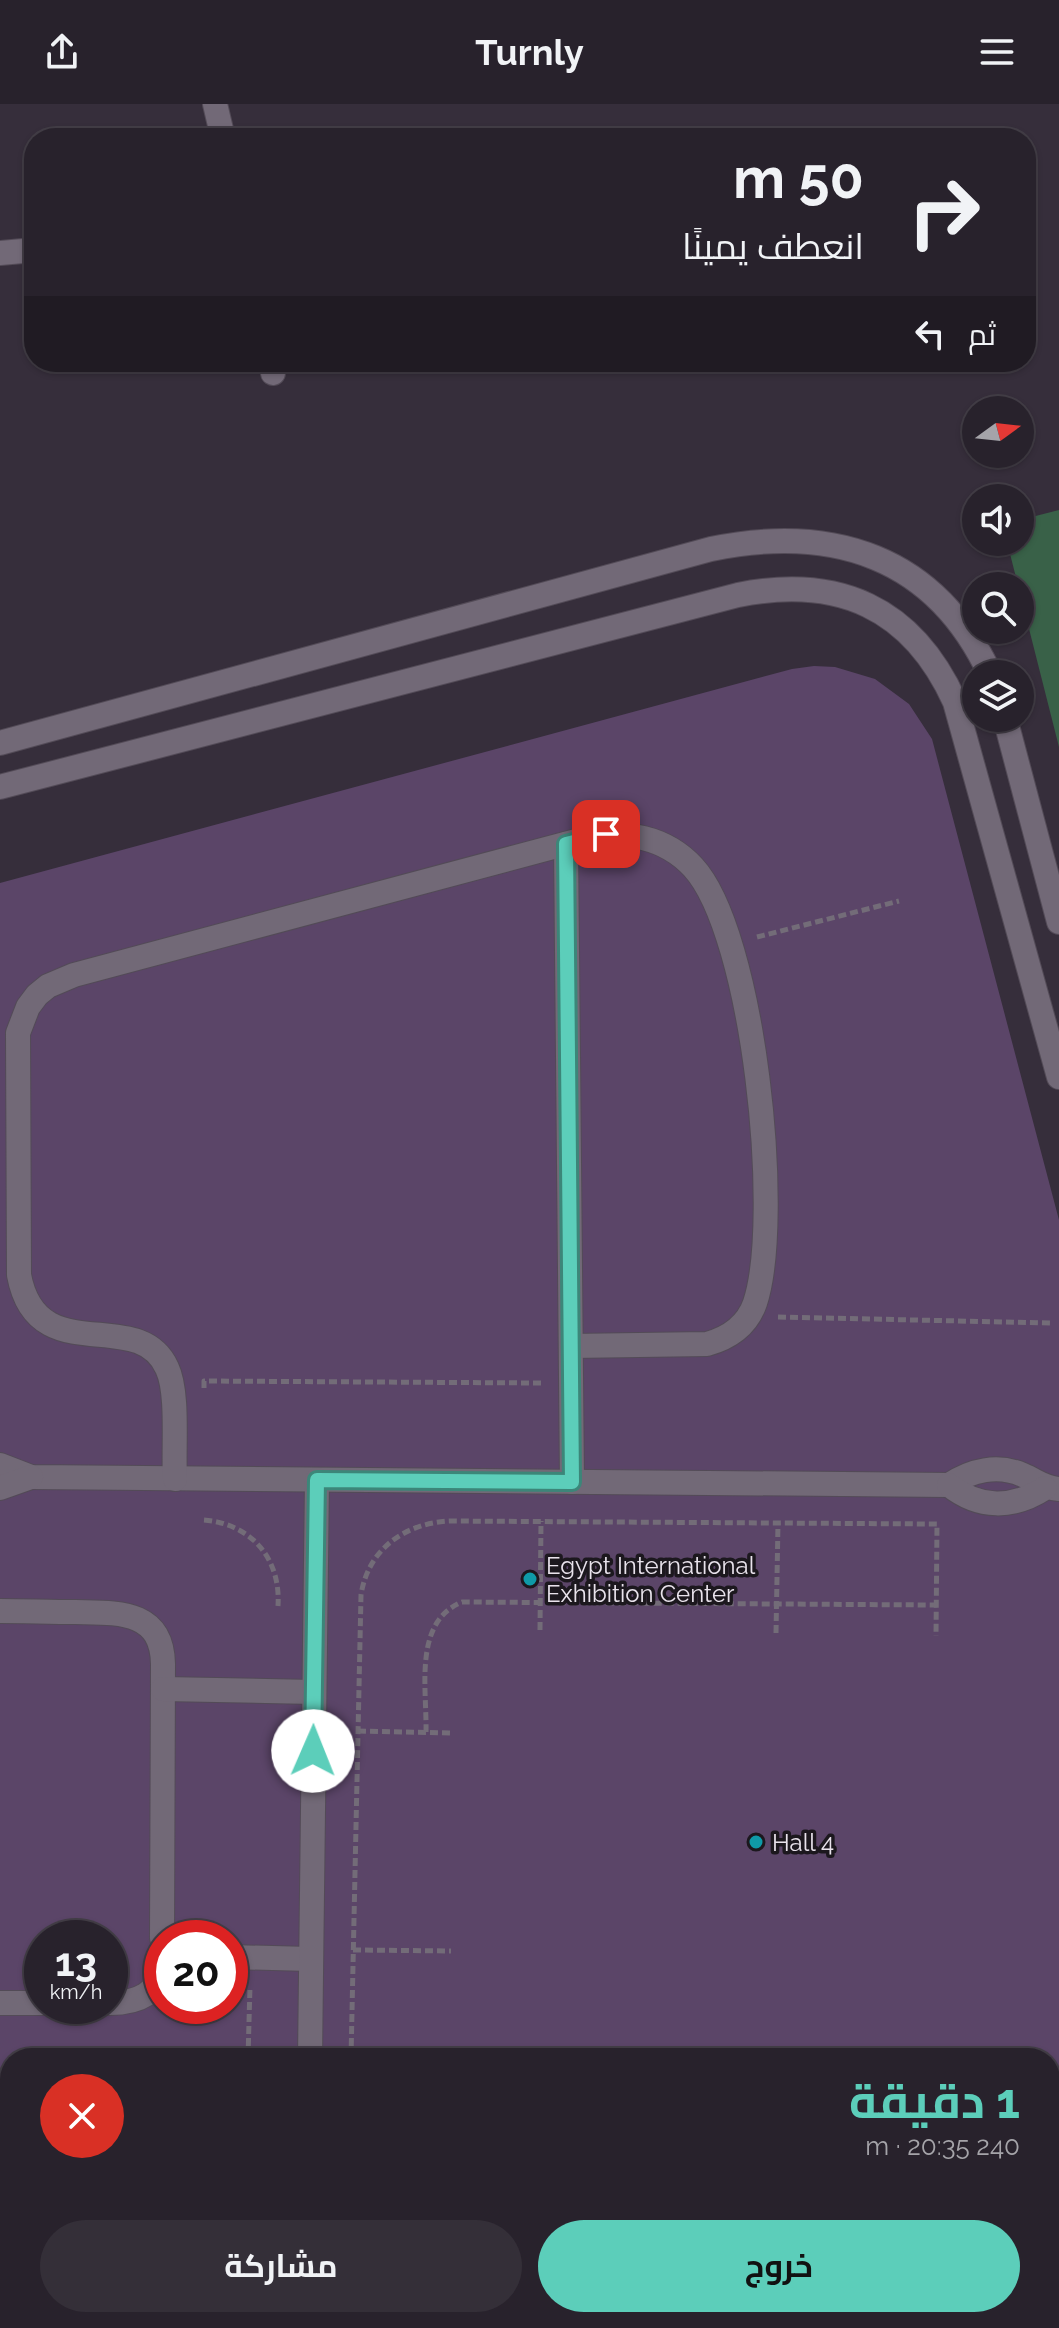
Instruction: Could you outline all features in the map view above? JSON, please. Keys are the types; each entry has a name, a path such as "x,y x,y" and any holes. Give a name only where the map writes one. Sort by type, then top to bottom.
{"lane":[{"path":"215,104 221,128"},
{"path":"0,253 24,251"},
{"path":"0,743 711,549 769,539 831,543 891,565 942,602 963,626 982,660"},
{"path":"0,787 738,595 787,588 840,594 866,604 900,626 929,654 955,702 1059,1077"},
{"path":"1009,732 1059,922"},
{"path":"175,1479 171,1381 159,1356 135,1340 67,1333 53,1327 39,1318 22,1291 18,1048 28,1007 48,986 74,975 566,844 606,834 626,834 663,844 693,867 705,883 729,944 745,1005 762,1114 764,1223 758,1291 749,1316 731,1334 707,1344 571,1346"},
{"path":"566,844 572,1482"},
{"path":"0,1465 31,1477"},
{"path":"0,1488 31,1477 949,1485 974,1472 1003,1470 1018,1473 1052,1489"},
{"path":"1003,1470 1004,1504"},
{"path":"310,2048 317,1480"},
{"path":"949,1485 974,1501 1004,1504 1052,1489"},
{"path":"0,1611 125,1613 136,1617 154,1631 159,1641 163,1689 162,1920"},
{"path":"163,1689 314,1692"},
{"path":"248,1957 310,1959"},
{"path":"0,2003 24,2003"},
{"path":"176,2328 182,2328"}],"path":[{"path":"729,944 899,901"},
{"path":"749,1316 1051,1323"},
{"path":"204,1396 204,1381 250,1381 544,1383 543,1398"},
{"path":"204,1520 231,1525 256,1541 277,1577 278,1606"},
{"path":"540,1630 541,1521"},
{"path":"351,2048 361,1595 366,1572 379,1552 399,1535 423,1524 541,1521 937,1524 936,1636"},
{"path":"776,1633 778,1523"},
{"path":"426,1732 428,1637 440,1615 462,1602 937,1605"},
{"path":"358,1731 454,1733"},
{"path":"353,1950 451,1951"},
{"path":"245,2024 247,2048"}],"green space":[{"path":"1059,510 1059,747 1033,644 1034,572 1015,572 1011,556 1034,556 1034,516"}],"building":[{"name":"Egypt International Exhibition Center","path":"835,667 875,679 909,704 932,739 1059,1220 1059,2048 0,2048 0,883 792,669"}],"place":[{"name":"Egypt International Exhibition Center","path":"530,1579"},
{"name":"Hall 4","path":"756,1842"}],"route":[{"path":"313,1751 317,1480 572,1482 566,844 606,834"}]}
